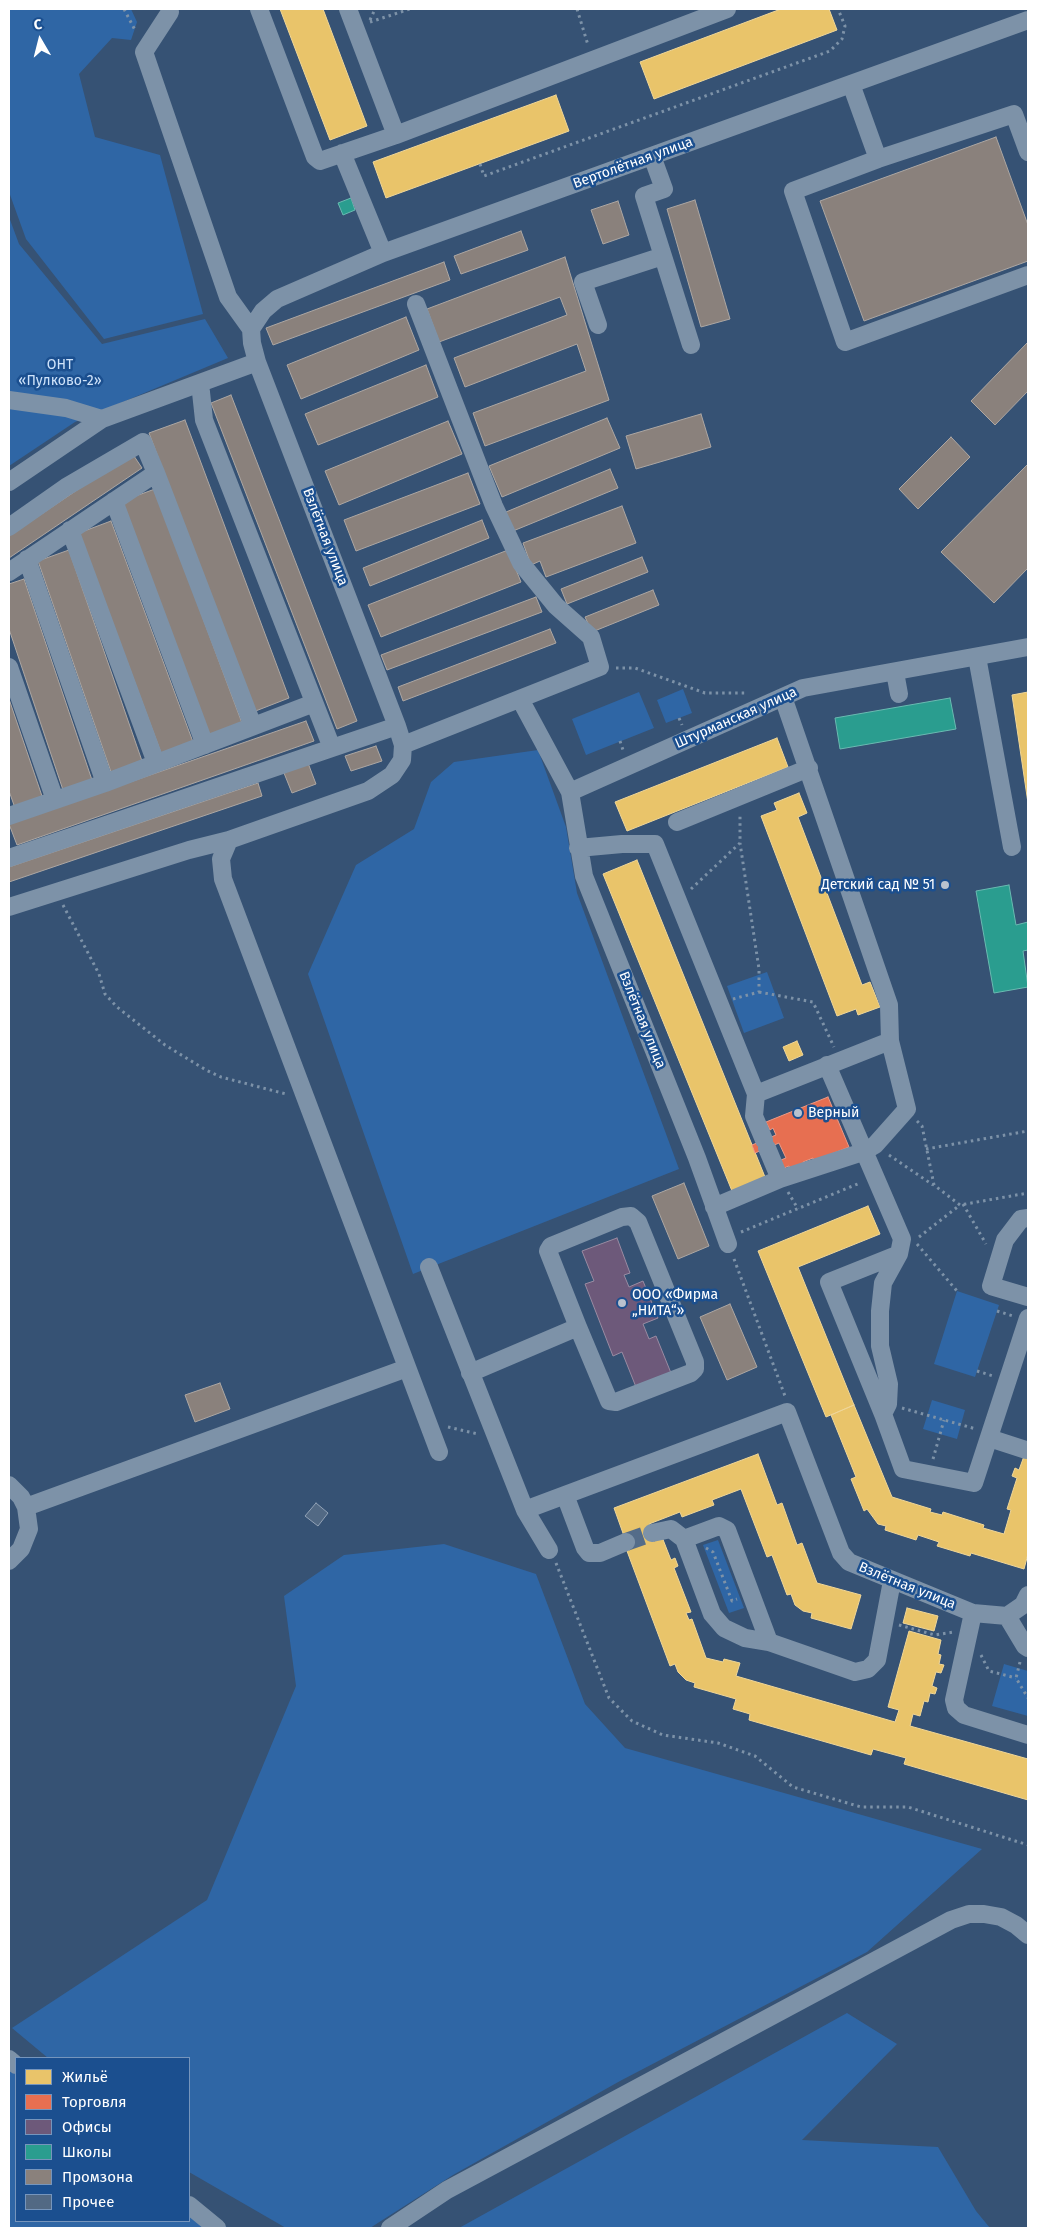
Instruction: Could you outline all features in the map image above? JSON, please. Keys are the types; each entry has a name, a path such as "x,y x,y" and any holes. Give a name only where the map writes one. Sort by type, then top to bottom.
{"street":[{"path":"259,9 315,158 318,160 396,135 727,9"},
{"path":"348,9 362,25 396,135"},
{"path":"170,12 144,52 228,297 251,329"},
{"name":"Вертолётная улица","path":"251,329 263,311 301,281 1028,20"},
{"path":"850,84 878,159"},
{"path":"1028,152 1014,114 878,159 793,191 845,342 1028,275"},
{"path":"342,153 383,253"},
{"path":"652,156 664,190 644,196 691,345"},
{"path":"598,325 583,282 663,256"},
{"path":"9,907 188,850 228,840 368,791 392,775 402,760 403,745 600,667 591,637 556,606 521,563 494,506 416,304"},
{"name":"Взлётная улица","path":"251,329 252,343 257,362 403,745"},
{"path":"9,482 102,419 257,362"},
{"path":"200,383 204,420 332,748"},
{"path":"9,400 66,408 102,419"},
{"path":"9,527 66,486 143,442 253,726"},
{"path":"9,572 156,473"},
{"path":"114,501 204,745"},
{"path":"70,530 156,763"},
{"path":"27,559 105,783"},
{"name":"Штурманская улица","path":"570,792 803,688 1028,647"},
{"path":"978,657 1012,847"},
{"path":"9,667 54,800"},
{"path":"894,672 899,694"},
{"path":"714,1207 780,1178 869,1148 907,1109 890,1041 889,1005 783,697"},
{"path":"520,699 570,792"},
{"path":"9,816 105,783 314,703"},
{"path":"9,858 397,726"},
{"path":"677,822 809,768"},
{"name":"Взлётная улица","path":"570,792 584,876 697,1158 727,1241"},
{"path":"228,840 221,859 222,879 438,1452"},
{"path":"578,848 622,844 655,844 756,1094 754,1116 780,1178"},
{"path":"756,1094 890,1041"},
{"path":"833,1063 869,1148 874,1177 902,1239 898,1254 883,1283 880,1311 880,1346 889,1384 885,1409"},
{"path":"631,1216 638,1222 695,1362 695,1369 691,1373 616,1402 609,1401 578,1327 548,1251 551,1246 622,1217 631,1216"},
{"path":"1028,1218 1021,1220 1005,1240 991,1286 1028,1297"},
{"path":"898,1254 829,1282 885,1409 904,1468 974,1483 1028,1318"},
{"path":"429,1267 525,1510 549,1550"},
{"path":"470,1372 578,1327"},
{"path":"26,1507 407,1368"},
{"path":"525,1510 787,1412"},
{"name":"Взлётная улица","path":"787,1412 841,1553 849,1562 892,1582 973,1613 1007,1616"},
{"path":"991,1433 1027,1445"},
{"path":"9,1485 21,1496 26,1507 29,1528 21,1549 9,1561"},
{"path":"565,1495 589,1554 626,1542"},
{"path":"684,1539 719,1526 727,1530 769,1642"},
{"path":"652,1532 671,1529 684,1539 712,1614 724,1628 745,1638 769,1642 855,1672 868,1669 876,1660 892,1582"},
{"path":"1026,1647 1007,1616 1022,1605 1028,1595"},
{"path":"973,1613 970,1636 954,1700 956,1708 964,1715 1028,1735"},
{"path":"390,2228 447,2190 951,1920 968,1914 1001,1917 1016,1925 1028,1935"},
{"path":"190,2206 217,2228"}],"path":[{"path":"124,9 133,24 144,52"},
{"path":"362,25 375,9"},
{"path":"362,25 410,9"},
{"path":"577,9 593,60"},
{"path":"480,164 484,176 830,51 842,39 844,26 838,9"},
{"path":"600,667 635,668 705,693 754,693"},
{"path":"679,718 682,726"},
{"path":"739,797 740,843 759,970 759,992"},
{"path":"678,902 740,843"},
{"path":"57,891 65,912 99,974 106,994 124,1012 165,1045 206,1070 238,1082 305,1097"},
{"path":"719,1003 759,992 813,1002 833,1063"},
{"path":"907,1109 922,1126 934,1185"},
{"path":"926,1149 1028,1131"},
{"path":"869,1148 934,1185 961,1205 989,1249"},
{"path":"787,1412 784,1389 727,1241 874,1177"},
{"path":"957,1291 914,1240 961,1205 1028,1193"},
{"path":"997,1311 1008,1314"},
{"path":"977,1371 988,1375"},
{"path":"885,1409 960,1424"},
{"path":"929,1474 944,1420"},
{"path":"429,1428 451,1427 496,1439"},
{"path":"684,1539 695,1542 713,1552 732,1601 751,1594"},
{"path":"549,1550 578,1614 609,1698 632,1721 663,1735 718,1742 755,1756 793,1787 861,1807 908,1807 1028,1845"},
{"path":"884,1621 935,1635 950,1631 970,1636 989,1671 1016,1678 1028,1698"},
{"path":"1016,1678 1026,1647"}],"green space":[{"path":"9,9 131,9 137,22 131,40 112,38 79,74 95,137 160,155 203,314 104,339 26,239 9,192"},
{"name":"ОНТ «Пулково-2»","path":"9,217 19,244 102,344 205,319 228,358 75,422 9,466"},
{"path":"683,689 692,713 666,723 657,700"},
{"path":"639,692 654,728 586,755 572,719"},
{"path":"538,750 566,827 577,893 679,1169 413,1274 308,974 356,865 414,829 431,782 454,762"},
{"path":"767,972 784,1018 744,1033 727,986"},
{"path":"957,1291 999,1305 975,1377 934,1364"},
{"path":"932,1400 965,1410 957,1439 923,1429"},
{"path":"718,1540 744,1608 729,1613 703,1545"},
{"path":"444,1544 536,1574 585,1704 625,1748 982,1849 867,1952 620,2081 453,2175 370,2228 286,2228 190,2173 190,2057 47,2057 12,2028 207,1900 296,1686 284,1596 344,1555"},
{"path":"1004,1664 1028,1671 1028,1716 992,1706"},
{"path":"847,2013 897,2044 802,2140 938,2147 976,2211 990,2228 459,2228"},
{"path":"9,2052 15,2057 15,2222 190,2222 190,2198 228,2228 9,2228"}],"building: Жильё":[{"path":"280,9 323,9 367,126 330,140"},
{"path":"781,9 829,9 837,30 654,99 640,62"},
{"path":"556,95 569,131 386,198 373,162"},
{"path":"1028,692 1028,803 1012,695"},
{"path":"777,738 788,767 627,831 615,802"},
{"path":"799,793 807,813 798,817 862,985 870,982 880,1007 858,1015 856,1009 837,1016 761,816 777,810 774,803"},
{"path":"637,860 765,1177 732,1191 603,874"},
{"path":"797,1041 803,1055 789,1061 783,1047"},
{"path":"868,1206 880,1234 798,1267 854,1405 826,1417 758,1251"},
{"path":"854,1405 892,1497 931,1509 930,1512 942,1515 943,1512 984,1525 983,1528 1004,1534 1011,1510 1007,1509 1017,1478 1012,1476 1015,1468 1019,1470 1028,1445 1028,1554 1024,1569 971,1553 970,1556 937,1546 939,1542 918,1535 916,1540 885,1530 886,1526 878,1524 867,1509 864,1511 851,1479 856,1477 831,1415"},
{"path":"758,1454 777,1505 782,1503 797,1545 802,1543 817,1583 861,1595 851,1629 811,1618 812,1613 803,1611 795,1605 791,1594 787,1595 772,1555 767,1557 741,1489 712,1500 714,1505 682,1517 680,1512 649,1524 655,1540 662,1537 671,1560 675,1558 678,1566 674,1568 691,1612 686,1613 689,1620 692,1619 706,1658 723,1662 724,1659 740,1663 736,1676 895,1722 899,1710 888,1707 909,1631 941,1640 938,1654 941,1655 939,1664 944,1665 941,1673 936,1672 932,1686 937,1688 935,1694 930,1693 928,1702 924,1701 920,1716 913,1714 910,1726 1028,1759 1028,1800 904,1764 906,1758 873,1749 871,1755 749,1720 750,1714 733,1709 736,1699 694,1687 695,1683 686,1680 678,1672 675,1664 670,1666 627,1551 629,1550 614,1508"},
{"path":"907,1608 938,1616 934,1631 903,1623"}],"building: Торговля":[{"path":"828,1097 849,1147 814,1161 813,1158 803,1162 804,1165 790,1168 789,1166 784,1168 781,1160 786,1158 779,1143 755,1153 752,1145 776,1135 773,1128 770,1130 766,1122"}],"building: Офисы":[{"name":"ООО «Фирма „НИТА“»","path":"617,1238 630,1273 624,1275 629,1287 643,1281 658,1318 643,1324 649,1339 656,1336 671,1373 636,1387 622,1352 613,1356 585,1284 594,1281 582,1251"}],"building: Школы":[{"path":"351,198 355,210 343,215 338,203"},
{"path":"950,698 956,729 840,749 835,718"},
{"path":"1009,885 1016,925 1028,922 1028,950 1023,951 1028,987 994,993 976,891"}],"building: Промзона":[{"path":"996,137 1028,225 1028,261 864,321 820,201"},
{"path":"695,200 730,319 701,327 667,209"},
{"path":"618,201 629,235 603,244 591,210"},
{"path":"521,231 528,250 461,274 454,256"},
{"path":"565,257 609,400 485,446 473,413 586,371 577,344 465,387 454,358 567,315 560,297 439,342 427,309"},
{"path":"444,262 450,280 273,345 266,328"},
{"path":"406,317 419,350 301,399 287,365"},
{"path":"1028,342 1028,391 995,425 971,401"},
{"path":"426,365 438,397 318,445 305,414"},
{"path":"231,395 357,721 337,729 211,403"},
{"path":"701,414 711,447 636,469 626,436"},
{"path":"607,418 620,448 502,497 489,466"},
{"path":"185,420 289,698 253,712 149,433"},
{"path":"448,421 462,454 339,505 325,471"},
{"path":"951,437 970,457 918,509 899,489"},
{"path":"132,453 142,468 9,558 9,536"},
{"path":"1028,464 1028,568 994,603 941,552"},
{"path":"610,469 618,488 513,531 506,512"},
{"path":"468,473 480,504 356,551 344,520"},
{"path":"155,489 242,723 209,736 122,501"},
{"path":"622,506 636,543 546,577 540,561 531,565 523,543"},
{"path":"482,520 489,538 370,586 363,568"},
{"path":"111,521 193,742 161,753 79,533"},
{"path":"69,550 142,761 111,772 38,561"},
{"path":"508,550 521,582 381,637 368,605"},
{"path":"642,557 648,572 567,604 561,589"},
{"path":"24,579 92,780 63,790 9,629 9,584"},
{"path":"653,590 659,605 592,632 585,617"},
{"path":"536,597 542,612 387,670 381,655"},
{"path":"550,629 556,643 403,701 398,687"},
{"path":"9,699 43,799 15,808 9,791"},
{"path":"306,721 314,741 17,845 9,824"},
{"path":"376,746 382,761 351,771 345,756"},
{"path":"308,763 316,784 292,793 284,773"},
{"path":"258,783 262,796 9,882 9,867"},
{"path":"684,1183 709,1246 678,1259 652,1196"},
{"path":"730,1304 757,1367 727,1380 700,1317"},
{"path":"220,1383 230,1409 195,1422 185,1395"}],"building: Прочее":[{"path":"316,1503 328,1513 318,1526 305,1516"}],"tunnel":[{"path":"626,1542 652,1533"}],"place":[{"name":"Детский сад № 51","path":"945,885"},
{"name":"Верный","path":"798,1113"},
{"name":"ООО «Фирма „НИТА“»","path":"622,1303"}]}
